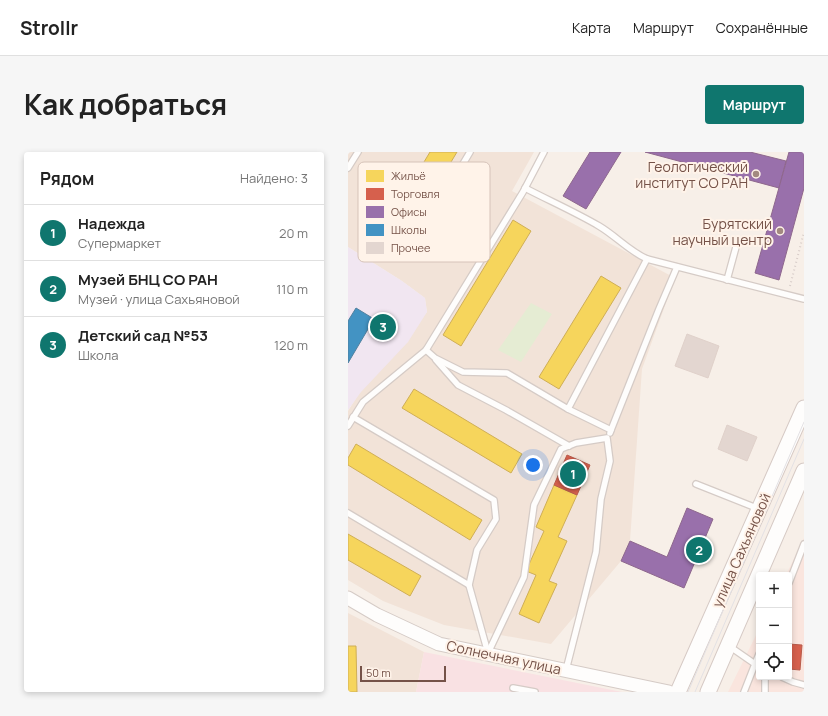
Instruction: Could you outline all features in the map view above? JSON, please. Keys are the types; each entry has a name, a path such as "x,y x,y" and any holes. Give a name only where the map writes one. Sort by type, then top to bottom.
{"main road":[{"name":"улица Сахьяновой","path":"678,692 804,408"},
{"name":"улица Сахьяновой","path":"708,692 728,645 753,593 804,471"}],"street":[{"name":"Солнечная улица","path":"348,598 377,615 439,644 669,692"}],"lane":[{"path":"348,168 358,152"},
{"path":"464,162 470,152"},
{"path":"490,246 525,188 544,152"},
{"path":"525,188 600,226 634,253 647,259 804,300"},
{"path":"727,280 736,248"},
{"path":"568,409 647,259"},
{"path":"348,426 362,402 426,350 480,262"},
{"path":"566,670 596,552 602,499 610,461 607,438 677,267"},
{"path":"426,350 435,358 458,385 506,410 569,446"},
{"path":"435,358 463,372 507,373 568,409 611,430"},
{"path":"353,417 494,500 496,519 477,550 469,585 488,654"},
{"path":"488,654 524,577 534,506 561,449 607,438"},
{"path":"696,484 759,509"},
{"path":"348,513 469,585"},
{"path":"792,575 804,544"},
{"path":"728,645 756,664"},
{"path":"744,692 756,667"},
{"path":"765,692 766,680"},
{"path":"789,680 804,685"},
{"path":"513,688 534,692"}],"path":[{"path":"788,295 804,232"}],"shaded area":[{"path":"348,152 534,152 512,191 675,278 642,369 630,541 621,561 551,644 444,625 383,601 348,580 348,411 360,392 427,312 425,298 372,262 490,262 490,162 358,162 358,253 348,247"},
{"path":"348,247 358,253 358,262 372,262 425,298 427,312 408,342 361,392 348,410"},
{"path":"804,538 804,692 728,692 756,635 756,680 792,680 792,572 787,572"},
{"path":"348,613 424,652 416,692 348,692"},
{"path":"424,652 622,692 416,692"}],"green space":[{"path":"531,303 552,314 521,362 498,350"}],"building: Жильё":[{"path":"430,152 457,152 451,162 424,162"},
{"path":"513,220 531,231 461,346 443,335 487,262 490,262 490,258"},
{"path":"601,276 621,288 559,389 539,377"},
{"path":"414,389 522,454 511,473 402,408"},
{"path":"356,444 482,520 470,540 348,465 348,458"},
{"path":"554,485 577,495 558,537 567,541 549,581 557,584 539,623 519,614 536,575 526,571 544,531 536,527"},
{"path":"348,534 421,576 410,596 348,560"},
{"path":"348,646 356,646 357,692 348,692"}],"building: Торговля":[{"path":"567,455 590,465 577,495 554,485"},
{"path":"792,644 802,645 800,670 792,669"}],"building: Офисы":[{"name":"Геологический институт СО РАН","path":"590,152 621,152 586,209 563,196"},
{"name":"Геологический институт СО РАН","path":"645,152 750,152 786,161 779,188"},
{"name":"Бурятский научный центр","path":"789,152 804,152 804,188 779,280 755,273"},
{"path":"687,508 713,519 684,588 621,561 630,541 667,557"}],"building: Школы":[{"path":"356,308 374,319 348,363 348,321"}],"building: Прочее":[{"path":"687,334 719,346 708,378 675,366"},
{"path":"727,425 757,437 747,461 718,449"}],"tram line":[{"path":"688,692 804,422"},
{"path":"695,692 804,439"}],"place":[{"name":"Геологический институт СО РАН","path":"756,174"},
{"name":"Бурятский научный центр","path":"780,231"},
{"name":"Детский сад №53","path":"383,327"},
{"name":"Надежда","path":"573,474"},
{"name":"Музей БНЦ СО РАН","path":"699,550"}]}
